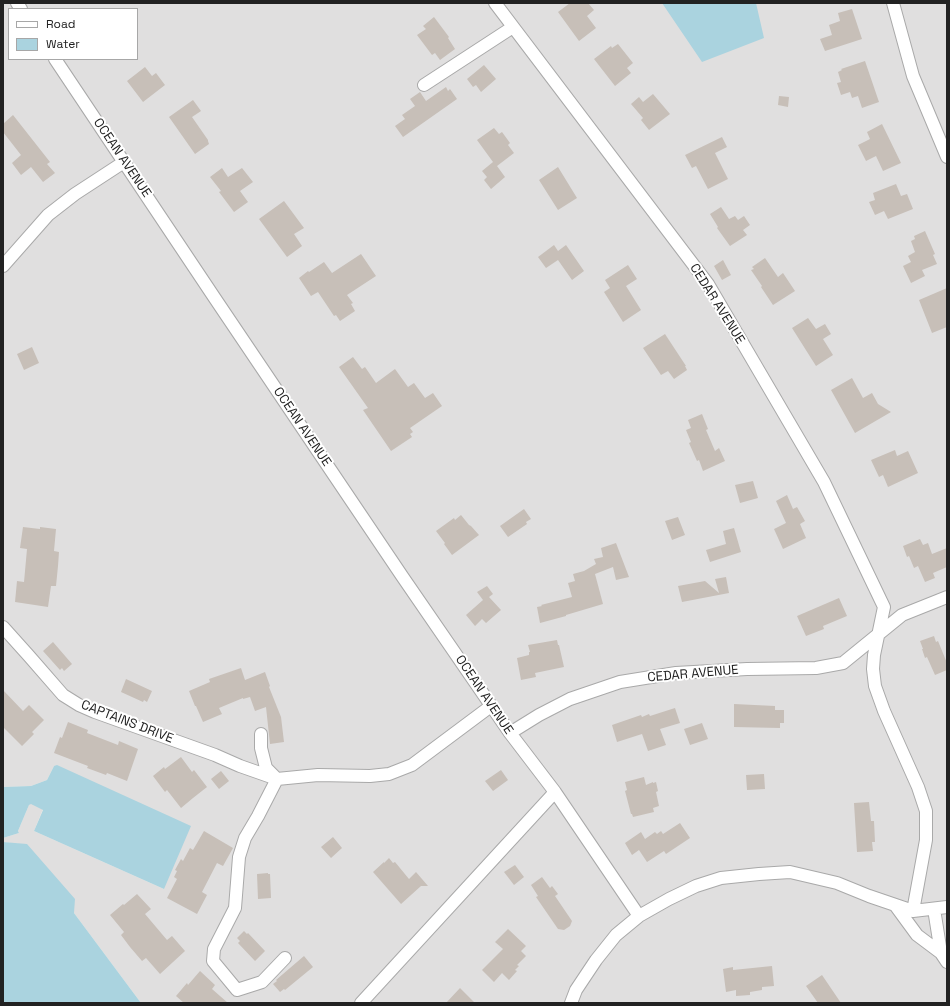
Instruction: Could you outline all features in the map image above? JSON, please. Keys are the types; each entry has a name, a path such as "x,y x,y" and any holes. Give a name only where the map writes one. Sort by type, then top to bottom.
{"street":[{"name":"CEDAR AVENUE","path":"495,3 708,284 824,482 884,607 873,662 875,686 884,711 918,787 926,811 926,840 913,911"},
{"path":"893,3 913,76 947,156"},
{"path":"424,85 513,27"},
{"name":"OCEAN AVENUE","path":"56,60 226,316 510,733 555,792 638,916"},
{"path":"3,266 48,215 74,194 124,162"},
{"name":"CEDAR AVENUE","path":"510,733 539,715 570,699 620,682 676,673 747,669 816,668 843,663 902,615 947,597"},
{"name":"CAPTAINS DRIVE","path":"3,627 63,695 79,705 105,716 215,754 240,766 277,779 318,775 370,776 390,774 412,765 492,706"},
{"path":"261,734 261,748 266,768 277,779 245,838 239,857 235,908 214,949 213,961 237,990 262,982 285,958"},
{"path":"361,1003 555,792"},
{"path":"571,1003 576,990 596,960 616,935 638,916 696,886 721,878 790,872 837,883 868,896 913,911 947,907"},
{"path":"895,905 917,935 944,957"},
{"path":"934,909 944,957"}],"shaded area":[{"path":"3,3 947,3 947,1003 141,1003 74,913 27,845 3,842 3,838 19,833 18,831 31,803 43,809 34,831 164,889 54,766 47,780 31,786 3,787"}],"water":[{"path":"662,3 756,3 764,38 702,62"},
{"path":"57,765 191,826 164,889 34,831 43,810 31,804 29,805 18,831 19,833 3,838 3,787 31,786 47,780 54,766"},
{"path":"3,842 27,844 75,899 74,913 141,1003 3,1003"}],"building":[{"path":"570,3 588,3 594,10 587,16 596,28 579,41 558,12"},
{"path":"852,9 862,39 825,51 820,39 832,35 829,25 840,21 838,13"},
{"path":"434,17 449,37 448,38 455,49 440,60 435,53 432,55 417,35 426,29 423,26"},
{"path":"618,44 633,63 627,68 631,73 615,86 594,59 611,46 612,48"},
{"path":"865,61 879,102 862,108 858,96 852,98 850,92 841,95 837,83 841,82 838,72 842,70 841,69"},
{"path":"484,65 496,79 481,92 476,85 473,87 467,79"},
{"path":"145,67 152,76 156,73 165,85 143,102 127,81"},
{"path":"446,87 448,91 450,89 457,99 403,137 395,126 405,119 402,115 415,106 410,99 420,92 426,101"},
{"path":"653,94 670,114 649,130 641,120 643,118 631,104 639,97 643,102"},
{"path":"779,96 789,97 788,107 778,105"},
{"path":"193,100 201,111 192,117 208,140 209,144 195,154 169,117"},
{"path":"13,115 50,162 47,164 55,173 43,182 31,167 21,175 12,163 21,155 3,132 3,124"},
{"path":"882,124 901,163 883,171 876,156 866,161 858,145 870,139 867,132"},
{"path":"494,128 499,134 502,132 510,143 508,145 514,153 497,166 505,177 491,189 484,180 487,177 482,171 493,162 477,140"},
{"path":"722,137 727,147 715,153 728,179 708,189 696,166 692,168 685,155"},
{"path":"558,167 577,198 558,210 539,180"},
{"path":"222,168 228,177 242,168 253,182 240,191 248,202 234,212 210,177"},
{"path":"896,184 901,196 907,194 913,209 888,219 884,211 875,215 869,202 875,200 873,193"},
{"path":"284,201 304,228 294,234 302,246 287,257 259,219"},
{"path":"721,207 729,219 735,216 738,220 744,216 750,225 743,230 747,235 730,246 717,228 718,227 710,214"},
{"path":"925,231 935,254 933,255 937,264 922,270 925,276 911,283 903,266 911,262 908,256 915,252 911,241 915,239 914,236"},
{"path":"554,245 558,251 566,245 584,271 572,280 558,260 546,268 538,257"},
{"path":"361,254 376,276 347,295 353,303 351,304 355,311 340,321 336,315 334,316 318,292 311,296 299,278 324,262 332,273"},
{"path":"765,258 778,277 783,273 795,291 773,305 751,270 754,269 752,267"},
{"path":"723,260 731,275 722,280 714,266"},
{"path":"628,265 637,279 626,286 641,310 623,322 604,292 610,288 605,280"},
{"path":"947,288 947,327 932,333 919,300"},
{"path":"808,318 816,329 825,324 831,334 823,339 833,355 816,366 792,328"},
{"path":"665,334 686,366 687,370 674,379 668,371 661,375 643,348"},
{"path":"32,347 39,363 24,370 17,354"},
{"path":"353,357 362,369 365,367 376,383 395,369 408,387 414,383 425,398 433,393 442,406 410,428 413,432 410,434 412,437 391,451 363,410 368,408 339,367"},
{"path":"852,378 863,398 872,393 878,404 891,412 855,433 831,390"},
{"path":"702,414 708,429 706,430 715,451 719,448 725,461 703,471 699,460 697,461 689,443 691,442 686,430 691,428 688,420"},
{"path":"895,450 897,456 908,451 918,473 888,487 883,475 879,477 871,460"},
{"path":"753,481 758,498 740,503 735,485"},
{"path":"787,495 793,509 797,507 805,521 800,524 806,538 783,549 774,529 786,523 776,501"},
{"path":"524,509 531,519 526,522 527,524 508,537 500,526"},
{"path":"461,515 479,535 452,555 436,531 454,518 455,520"},
{"path":"678,517 685,535 672,540 665,521"},
{"path":"23,527 56,529 54,551 59,552 56,586 51,586 48,607 15,602 17,581 24,582 27,549 20,548"},
{"path":"734,528 741,552 710,562 706,550 726,544 723,531"},
{"path":"920,539 923,545 928,543 932,554 947,548 947,567 933,573 935,578 925,582 918,566 914,568 909,556 907,557 903,546"},
{"path":"616,543 629,577 616,580 613,567 595,574 603,604 540,623 537,607 572,597 568,583 575,581 573,574 584,571 596,564 594,559 603,557 601,548"},
{"path":"726,577 729,593 682,602 678,586 705,581 719,593 715,579"},
{"path":"487,586 493,594 489,597 501,610 486,623 482,619 475,626 466,615 483,600 477,592"},
{"path":"839,598 847,616 823,626 824,629 806,636 797,616"},
{"path":"934,636 936,642 938,641 947,663 947,670 935,675 927,657 925,658 920,641"},
{"path":"557,640 564,667 535,673 536,677 521,680 517,658 529,655 530,652 528,645"},
{"path":"53,642 72,664 64,671 62,668 60,670 43,651"},
{"path":"241,668 245,680 265,672 270,686 269,687 281,717 284,742 270,744 266,707 255,711 250,697 243,698 219,708 222,714 203,722 189,691 210,682 209,679"},
{"path":"126,679 152,691 147,702 144,700 143,702 121,692"},
{"path":"3,690 23,711 29,705 44,720 32,732 34,734 22,746 3,727"},
{"path":"734,704 775,706 775,710 784,710 784,723 780,723 780,728 734,727"},
{"path":"675,708 680,723 660,729 666,745 648,751 642,734 617,742 612,725 641,715 642,717 649,714 650,716"},
{"path":"68,722 88,730 87,733 118,745 119,741 138,749 127,781 107,773 106,775 87,768 88,766 54,753"},
{"path":"702,723 708,739 690,745 684,729"},
{"path":"181,757 192,772 194,770 207,787 181,808 167,790 165,792 153,776 164,767 165,769"},
{"path":"501,770 508,780 493,791 485,781"},
{"path":"221,771 229,781 219,789 211,779"},
{"path":"764,774 765,789 747,790 746,775"},
{"path":"644,777 646,785 656,782 658,791 656,792 659,806 653,808 654,812 633,817 625,791 627,790 625,782"},
{"path":"869,802 871,821 874,821 875,842 872,842 873,851 857,852 854,803"},
{"path":"680,823 690,838 666,854 664,851 647,862 639,850 632,855 625,843 641,832 645,839 655,832 657,834 661,831 663,834"},
{"path":"204,831 233,848 223,866 217,863 202,892 207,895 197,914 167,898 177,879 174,877 177,871 175,870 181,859 183,861 190,848 193,850"},
{"path":"333,837 342,848 331,858 321,847"},
{"path":"389,858 393,863 395,862 409,879 416,872 428,886 421,886 401,904 373,872"},
{"path":"515,865 524,877 514,885 504,872"},
{"path":"257,874 270,874 271,898 258,899"},
{"path":"542,877 550,888 552,886 558,894 555,896 572,921 570,926 564,930 558,929 536,897 538,896 531,885"},
{"path":"137,894 151,909 145,914 167,940 172,936 185,951 160,974 146,958 142,961 130,947 121,935 124,932 110,915"},
{"path":"508,929 526,946 521,951 526,956 517,965 519,966 515,970 517,971 509,980 502,973 494,982 482,970 503,949 495,942"},
{"path":"244,931 247,934 248,933 265,951 255,961 238,943 240,941 237,938"},
{"path":"304,956 313,967 285,990 284,989 280,992 273,984"},
{"path":"772,966 774,986 762,987 762,990 750,992 750,995 736,996 736,990 726,992 723,969 733,967 733,970"},
{"path":"200,971 215,985 212,989 228,1003 184,1003 176,996"},
{"path":"822,975 841,1003 818,1003 806,986"},
{"path":"460,988 475,1003 446,1003"}]}
